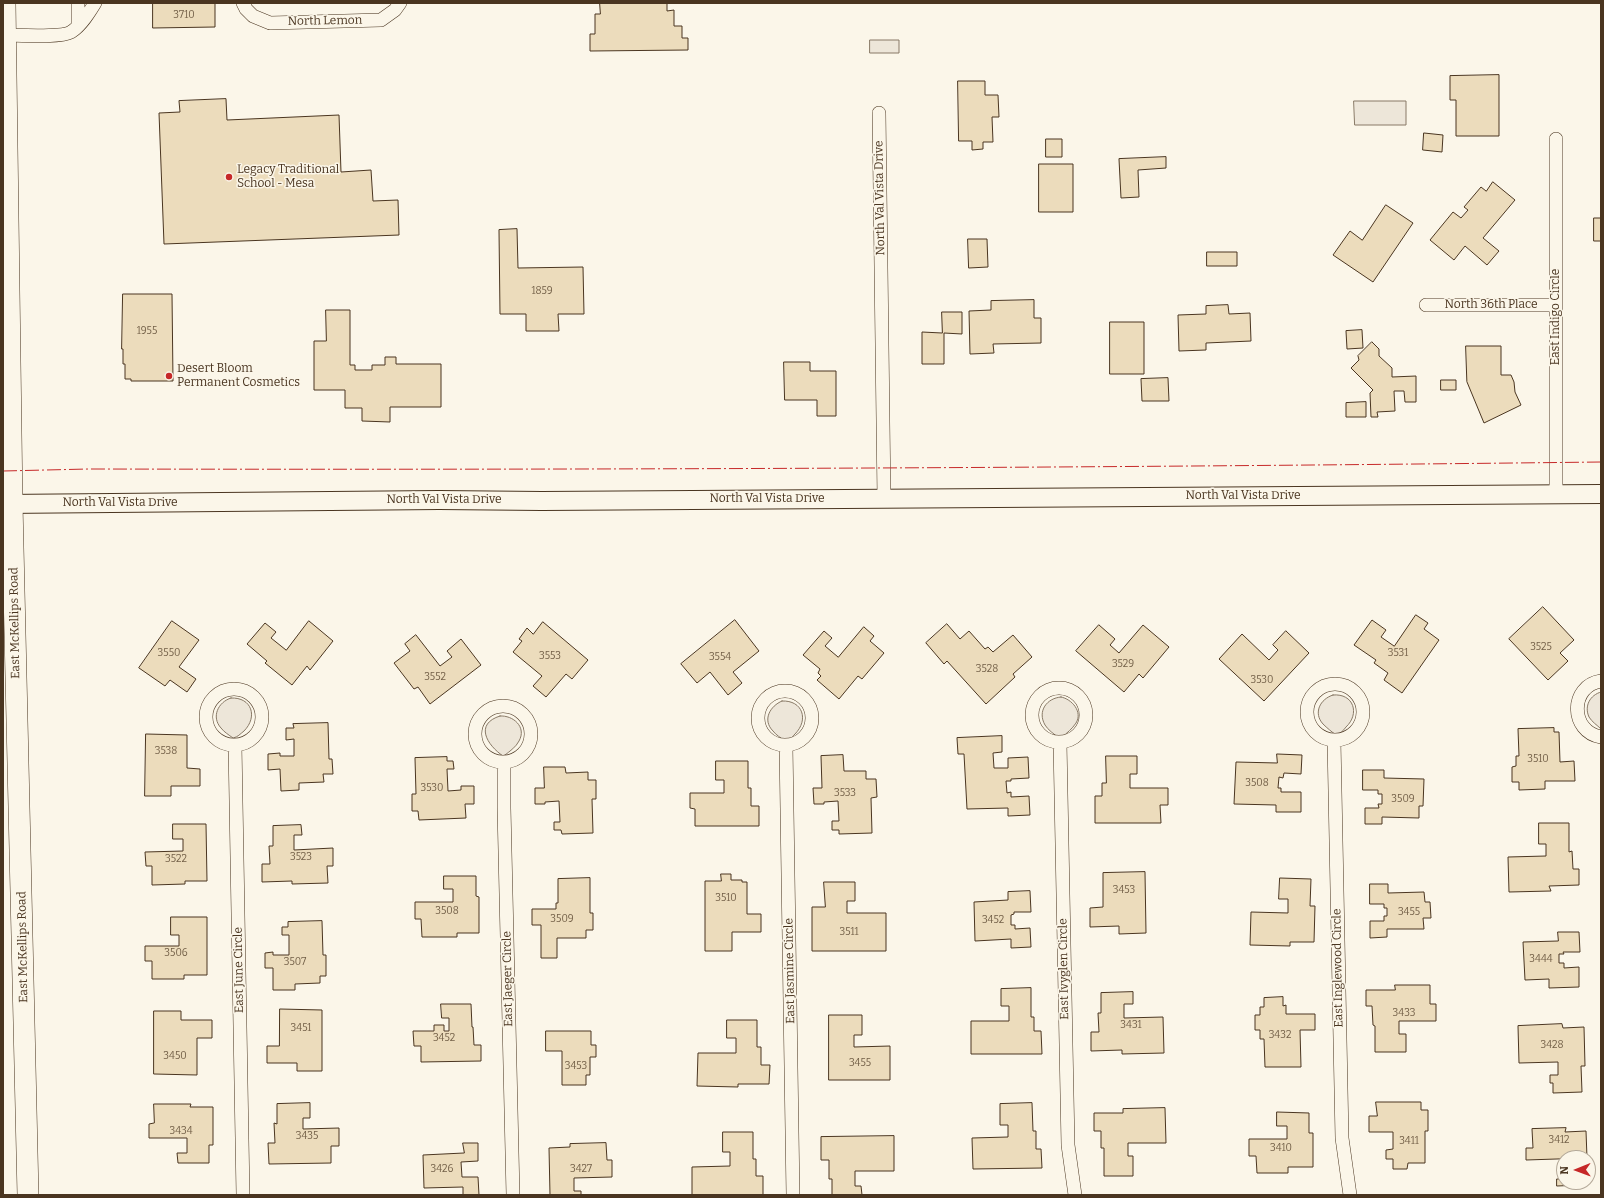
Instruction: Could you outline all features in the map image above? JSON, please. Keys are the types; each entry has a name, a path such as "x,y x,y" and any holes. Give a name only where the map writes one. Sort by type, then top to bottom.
{"main road":[{"name":"East McKellips Road","path":"5,3 8,504 28,1195"},
{"name":"North Val Vista Drive","path":"8,504 439,500 542,501 1601,494"}],"street":[{"path":"78,3 78,26"},
{"path":"4,35 45,36 71,33 89,13 95,3"},
{"name":"North Lemon","path":"243,3 246,9 253,16 270,23 381,20 398,7"},
{"name":"North Val Vista Drive","path":"879,114 884,498"},
{"name":"East Indigo Circle","path":"1556,139 1556,495"},
{"name":"North 36th Place","path":"1426,305 1556,305"},
{"path":"1601,681 1589,685 1582,692 1576,709 1582,726 1588,732 1601,737"},
{"path":"1342,684 1357,694 1362,702 1363,716 1358,729 1352,736 1343,740 1334,741 1325,739 1314,730 1308,718 1308,708 1310,699 1323,686 1342,684"},
{"path":"228,688 246,690 254,696 260,704 263,713 259,731 253,739 244,744 235,745 226,744 214,737 207,725 207,706 212,698 219,692 228,688"},
{"path":"1058,688 1075,692 1085,706 1087,715 1086,724 1081,732 1075,738 1067,742 1060,743 1049,741 1041,736 1035,729 1032,720 1032,711 1035,702 1041,695 1049,690 1058,688"},
{"path":"781,691 790,691 798,694 806,700 810,707 812,716 812,725 802,740 786,746 777,745 768,740 762,734 758,721 760,707 765,700 772,694 781,691"},
{"path":"501,706 511,707 519,711 525,717 531,733 530,742 520,757 504,763 494,761 486,757 479,750 475,731 478,721 484,714 492,708 501,706"},
{"name":"East Inglewood Circle","path":"1334,741 1342,1138 1350,1195"},
{"name":"East Ivyglen Circle","path":"1060,743 1068,1145 1075,1195"},
{"name":"East June Circle","path":"235,745 243,1195"},
{"name":"East Jasmine Circle","path":"786,746 794,1195"},
{"name":"East Jaeger Circle","path":"504,763 513,1195"}],"shaded area":[{"path":"870,40 899,40 899,53 870,53"},
{"path":"1354,101 1406,101 1406,125 1355,125"},
{"path":"1601,692 1601,729 1590,719 1587,709 1591,698 1597,693"},
{"path":"1333,695 1346,697 1353,705 1354,711 1350,722 1343,731 1336,735 1320,720 1318,711 1321,703"},
{"path":"1061,697 1072,703 1077,710 1078,719 1068,732 1059,738 1046,727 1042,715 1045,706 1051,700"},
{"path":"231,698 244,701 248,704 252,714 248,726 244,731 233,738 218,724 216,715 219,706"},
{"path":"782,701 795,704 799,707 803,717 799,729 790,739 785,741 774,732 768,722 771,710"},
{"path":"500,716 505,716 514,720 520,727 521,731 521,736 518,743 513,749 503,756 488,741 485,729 487,724"}],"building":[{"path":"153,3 215,3 215,27 153,28"},
{"path":"600,3 667,3 667,11 674,10 674,26 682,26 682,38 688,38 688,50 590,51 590,34 595,34 595,14 600,14"},
{"path":"1499,75 1499,136 1456,136 1456,100 1450,100 1450,76"},
{"path":"958,81 985,81 985,95 998,95 999,117 992,117 993,142 983,142 983,149 972,150 972,141 959,141"},
{"path":"226,99 227,120 339,115 341,172 371,170 373,201 398,200 399,235 164,244 159,113 180,112 179,101"},
{"path":"1424,133 1443,135 1442,152 1423,150"},
{"path":"1046,139 1062,139 1062,157 1046,157"},
{"path":"1166,157 1166,168 1138,170 1139,197 1121,198 1119,159"},
{"path":"1039,164 1073,164 1073,212 1039,212"},
{"path":"1493,182 1515,200 1483,238 1499,251 1487,265 1465,246 1454,260 1430,240 1453,212 1461,218 1468,210 1464,207 1481,187 1486,191"},
{"path":"1386,205 1413,223 1373,282 1333,255 1350,231 1362,240"},
{"path":"1594,218 1601,218 1601,241 1594,241"},
{"path":"517,229 518,268 583,267 584,314 558,314 559,331 526,331 526,314 500,314 499,230"},
{"path":"968,239 987,239 988,267 969,268"},
{"path":"1207,252 1237,252 1237,266 1207,266"},
{"path":"123,294 172,294 173,381 131,381 131,379 125,379 125,364 123,364 122,349"},
{"path":"1034,300 1034,318 1041,318 1041,343 993,344 994,353 970,354 969,311 991,310 991,301"},
{"path":"1228,305 1229,314 1250,313 1251,341 1206,343 1206,350 1179,351 1178,315 1206,314 1206,306"},
{"path":"326,310 350,310 350,365 355,365 355,370 372,370 372,365 385,365 385,357 396,357 396,364 441,364 441,407 390,407 390,422 362,421 362,408 345,408 345,390 314,390 314,341 326,341"},
{"path":"942,312 962,312 962,334 944,333 944,364 922,364 922,332 942,333"},
{"path":"1110,322 1144,322 1144,374 1110,374"},
{"path":"1362,330 1363,348 1347,349 1346,331"},
{"path":"1372,342 1379,349 1379,356 1392,368 1392,377 1416,376 1416,402 1405,402 1404,391 1394,391 1395,411 1377,412 1378,417 1371,417 1370,393 1373,390 1351,368 1359,360 1358,356"},
{"path":"1466,346 1501,346 1501,375 1511,375 1514,382 1515,392 1521,405 1484,423 1467,382"},
{"path":"784,362 810,362 810,371 836,371 836,416 817,416 817,400 785,400"},
{"path":"1168,378 1169,401 1142,401 1141,379"},
{"path":"1441,380 1456,380 1456,390 1441,390"},
{"path":"1366,402 1366,417 1346,417 1346,403"},
{"path":"1543,607 1574,640 1560,653 1568,661 1548,680 1509,639"},
{"path":"1416,615 1428,623 1424,629 1439,640 1402,693 1384,680 1388,673 1374,663 1376,660 1354,645 1372,620 1386,630 1381,637 1394,646"},
{"path":"735,620 759,651 733,672 742,683 728,695 710,672 697,683 681,664"},
{"path":"172,621 199,640 179,667 196,679 187,692 170,680 165,686 139,668"},
{"path":"309,621 333,641 310,670 307,666 292,685 265,663 267,661 247,644 265,623 276,632 271,638 286,650"},
{"path":"543,622 588,660 572,679 566,674 546,697 533,686 542,676 513,652 522,641 519,639 527,628 533,634"},
{"path":"947,624 960,639 969,631 985,649 988,647 993,652 1013,635 1032,657 1013,674 1015,677 986,704 947,661 944,664 926,643"},
{"path":"1099,625 1115,639 1110,645 1119,653 1143,625 1169,647 1143,678 1139,674 1124,692 1076,651"},
{"path":"864,627 874,636 870,641 884,653 862,679 858,676 839,699 817,680 821,676 818,673 820,669 803,655 824,631 832,638 825,646 838,657"},
{"path":"1286,631 1309,653 1264,701 1219,659 1242,634 1269,660 1278,650 1273,645"},
{"path":"416,635 440,666 452,657 447,651 461,639 481,665 430,704 418,687 414,689 394,663 410,651 405,644"},
{"path":"328,723 329,759 332,759 333,774 323,774 324,782 299,783 299,790 281,791 280,769 268,770 268,754 280,753 280,756 294,756 294,739 286,740 286,728 294,728 293,724"},
{"path":"1554,728 1554,732 1559,732 1560,762 1574,761 1575,781 1545,781 1545,789 1519,790 1519,782 1512,782 1512,767 1516,766 1516,756 1519,756 1518,729"},
{"path":"146,734 187,735 187,768 200,769 200,786 171,786 171,796 145,796"},
{"path":"1002,736 1002,752 993,753 994,768 1008,768 1008,758 1028,757 1029,778 1011,779 1011,781 1006,781 1007,793 1011,792 1011,797 1029,796 1030,815 1008,816 1008,808 967,809 964,754 958,754 957,738"},
{"path":"1277,754 1302,755 1301,774 1284,773 1283,778 1279,777 1278,788 1281,788 1281,792 1301,792 1301,812 1276,812 1276,805 1234,804 1236,762 1277,763"},
{"path":"843,755 844,771 866,771 866,779 876,779 877,797 871,798 872,833 839,834 839,830 832,830 832,821 839,821 838,801 824,802 824,804 814,804 813,788 822,788 821,756"},
{"path":"1106,756 1137,756 1137,774 1130,774 1130,788 1168,788 1168,805 1160,805 1161,823 1095,823 1095,796 1102,796 1102,783 1106,783"},
{"path":"447,757 447,761 453,761 454,769 447,769 448,791 461,790 461,786 474,786 474,804 465,804 466,818 419,820 418,811 412,811 412,794 416,794 415,758"},
{"path":"716,761 748,761 748,788 751,788 751,806 759,806 759,826 695,826 695,809 690,808 690,793 724,793 724,780 716,780"},
{"path":"544,767 565,767 566,773 588,772 588,780 596,780 596,799 592,799 593,833 562,834 561,830 554,830 554,822 560,822 559,801 545,802 545,804 535,804 535,788 544,788"},
{"path":"1363,770 1384,770 1384,778 1424,779 1423,806 1419,806 1419,818 1382,817 1382,824 1365,824 1365,808 1379,808 1378,804 1382,804 1382,794 1378,794 1378,790 1363,790"},
{"path":"1539,823 1569,823 1569,852 1572,851 1573,869 1579,869 1579,885 1549,886 1551,891 1509,892 1508,857 1546,856 1546,844 1539,844"},
{"path":"173,824 206,824 207,881 185,881 185,884 152,885 152,866 146,866 145,852 183,851 183,839 173,839"},
{"path":"301,825 302,835 294,835 294,850 333,848 333,866 327,866 328,883 292,884 292,881 262,882 262,864 270,864 269,846 273,846 273,826"},
{"path":"1145,872 1146,933 1119,934 1119,926 1090,927 1090,908 1103,907 1103,873"},
{"path":"721,874 731,874 731,880 742,880 742,882 747,882 747,914 761,914 761,932 732,932 732,951 705,951 705,881 721,881"},
{"path":"444,876 476,876 476,896 479,897 479,933 457,933 457,937 422,937 421,919 415,919 415,902 453,902 453,889 444,889"},
{"path":"590,878 590,913 593,913 593,930 586,930 586,938 557,938 557,958 541,958 541,925 532,925 532,909 556,909 556,903 558,903 558,879"},
{"path":"1280,878 1311,879 1310,906 1315,906 1314,942 1290,942 1290,946 1250,945 1251,912 1288,913 1288,899 1279,899"},
{"path":"824,882 855,882 855,901 847,901 847,913 886,913 886,951 812,951 812,907 825,907"},
{"path":"1370,884 1388,884 1388,893 1424,892 1425,902 1430,902 1431,918 1423,918 1424,929 1387,929 1387,937 1370,938 1370,921 1384,921 1384,916 1387,916 1387,908 1384,908 1384,904 1370,904"},
{"path":"1030,891 1031,912 1014,912 1014,914 1011,915 1011,925 1015,925 1015,929 1030,928 1031,947 1011,948 1011,939 975,941 974,902 1008,900 1008,892"},
{"path":"171,917 207,917 207,975 184,975 184,979 152,979 152,961 145,961 145,946 179,946 179,935 171,935"},
{"path":"322,921 323,955 326,955 326,976 320,976 320,983 295,984 295,990 273,990 273,968 265,968 265,953 273,952 273,955 289,955 289,935 282,935 282,927 288,927 288,922"},
{"path":"1558,932 1579,932 1580,952 1563,952 1564,954 1559,954 1559,963 1564,963 1564,968 1579,967 1579,987 1549,988 1549,979 1525,980 1523,942 1558,941"},
{"path":"1395,985 1430,985 1430,1004 1436,1004 1436,1021 1399,1021 1399,1034 1406,1034 1406,1052 1375,1052 1375,1026 1373,1025 1372,1006 1366,1006 1366,990 1395,990"},
{"path":"1031,988 1031,1017 1034,1017 1034,1031 1041,1031 1042,1054 971,1054 971,1021 1009,1021 1009,1006 1001,1006 1001,989"},
{"path":"1133,992 1133,1004 1124,1004 1124,1018 1163,1017 1164,1053 1122,1054 1122,1050 1091,1051 1091,1032 1099,1032 1098,1013 1101,1013 1101,993"},
{"path":"1283,997 1283,1006 1286,1005 1286,1014 1315,1014 1315,1030 1300,1030 1301,1067 1265,1067 1264,1039 1260,1039 1260,1030 1255,1030 1255,1015 1260,1015 1260,1007 1264,1007 1264,998"},
{"path":"441,1004 471,1004 474,1045 481,1045 481,1061 421,1062 421,1046 414,1046 413,1031 434,1031 434,1025 444,1025 444,1031 449,1031 449,1018 442,1018"},
{"path":"280,1009 322,1010 322,1071 297,1071 297,1063 267,1063 267,1046 279,1046"},
{"path":"154,1011 181,1011 181,1020 212,1020 212,1038 197,1038 197,1075 154,1074"},
{"path":"829,1015 862,1015 862,1035 854,1035 854,1047 890,1046 890,1080 829,1080"},
{"path":"727,1020 757,1020 757,1047 761,1047 761,1065 770,1065 769,1084 738,1084 738,1087 697,1086 698,1053 736,1053 736,1038 727,1038"},
{"path":"1562,1024 1563,1028 1584,1027 1585,1066 1581,1066 1582,1092 1553,1093 1553,1083 1550,1083 1550,1075 1558,1075 1558,1062 1519,1063 1518,1026"},
{"path":"546,1031 591,1031 591,1045 596,1045 596,1057 590,1057 590,1075 586,1075 586,1085 562,1085 562,1051 546,1051"},
{"path":"1376,1102 1421,1102 1421,1110 1428,1110 1428,1131 1425,1131 1425,1163 1408,1163 1407,1169 1393,1169 1393,1159 1386,1159 1386,1150 1393,1149 1393,1132 1369,1132 1369,1116 1377,1116"},
{"path":"310,1103 310,1118 303,1118 303,1129 339,1128 339,1146 331,1146 331,1163 269,1164 268,1143 275,1143 274,1123 277,1124 277,1104"},
{"path":"1032,1103 1033,1131 1036,1131 1036,1149 1041,1149 1042,1168 973,1169 972,1138 1008,1137 1008,1125 1000,1125 1000,1104"},
{"path":"154,1104 191,1104 190,1107 213,1107 213,1145 209,1145 209,1163 178,1163 177,1153 187,1153 187,1138 149,1138 149,1124 154,1123"},
{"path":"1165,1108 1166,1143 1128,1143 1128,1156 1133,1156 1133,1176 1104,1176 1104,1148 1101,1148 1101,1131 1094,1131 1094,1113 1123,1113 1123,1109"},
{"path":"1277,1112 1309,1113 1309,1133 1313,1133 1313,1167 1288,1167 1288,1173 1257,1173 1256,1156 1249,1156 1249,1139 1287,1139 1287,1126 1277,1126"},
{"path":"1566,1128 1565,1132 1586,1131 1587,1150 1556,1150 1556,1159 1526,1160 1526,1148 1533,1148 1532,1129"},
{"path":"723,1132 753,1132 753,1159 756,1159 756,1176 763,1176 763,1195 692,1195 692,1167 730,1166 730,1152 723,1152"},
{"path":"894,1136 894,1171 855,1171 855,1186 861,1186 862,1195 832,1195 832,1179 829,1179 829,1160 821,1160 821,1137"},
{"path":"463,1143 478,1143 478,1161 461,1162 462,1177 478,1177 479,1195 463,1195 463,1187 424,1188 423,1155 464,1153"},
{"path":"606,1143 607,1160 612,1160 612,1177 574,1178 574,1191 581,1191 581,1195 550,1195 549,1148 570,1147 570,1144"}],"power":[{"path":"3,471 89,469 1034,467 1601,462"}],"place":[{"name":"Legacy Traditional School - Mesa","path":"229,177"},
{"name":"Desert Bloom Permanent Cosmetics","path":"169,376"}]}
